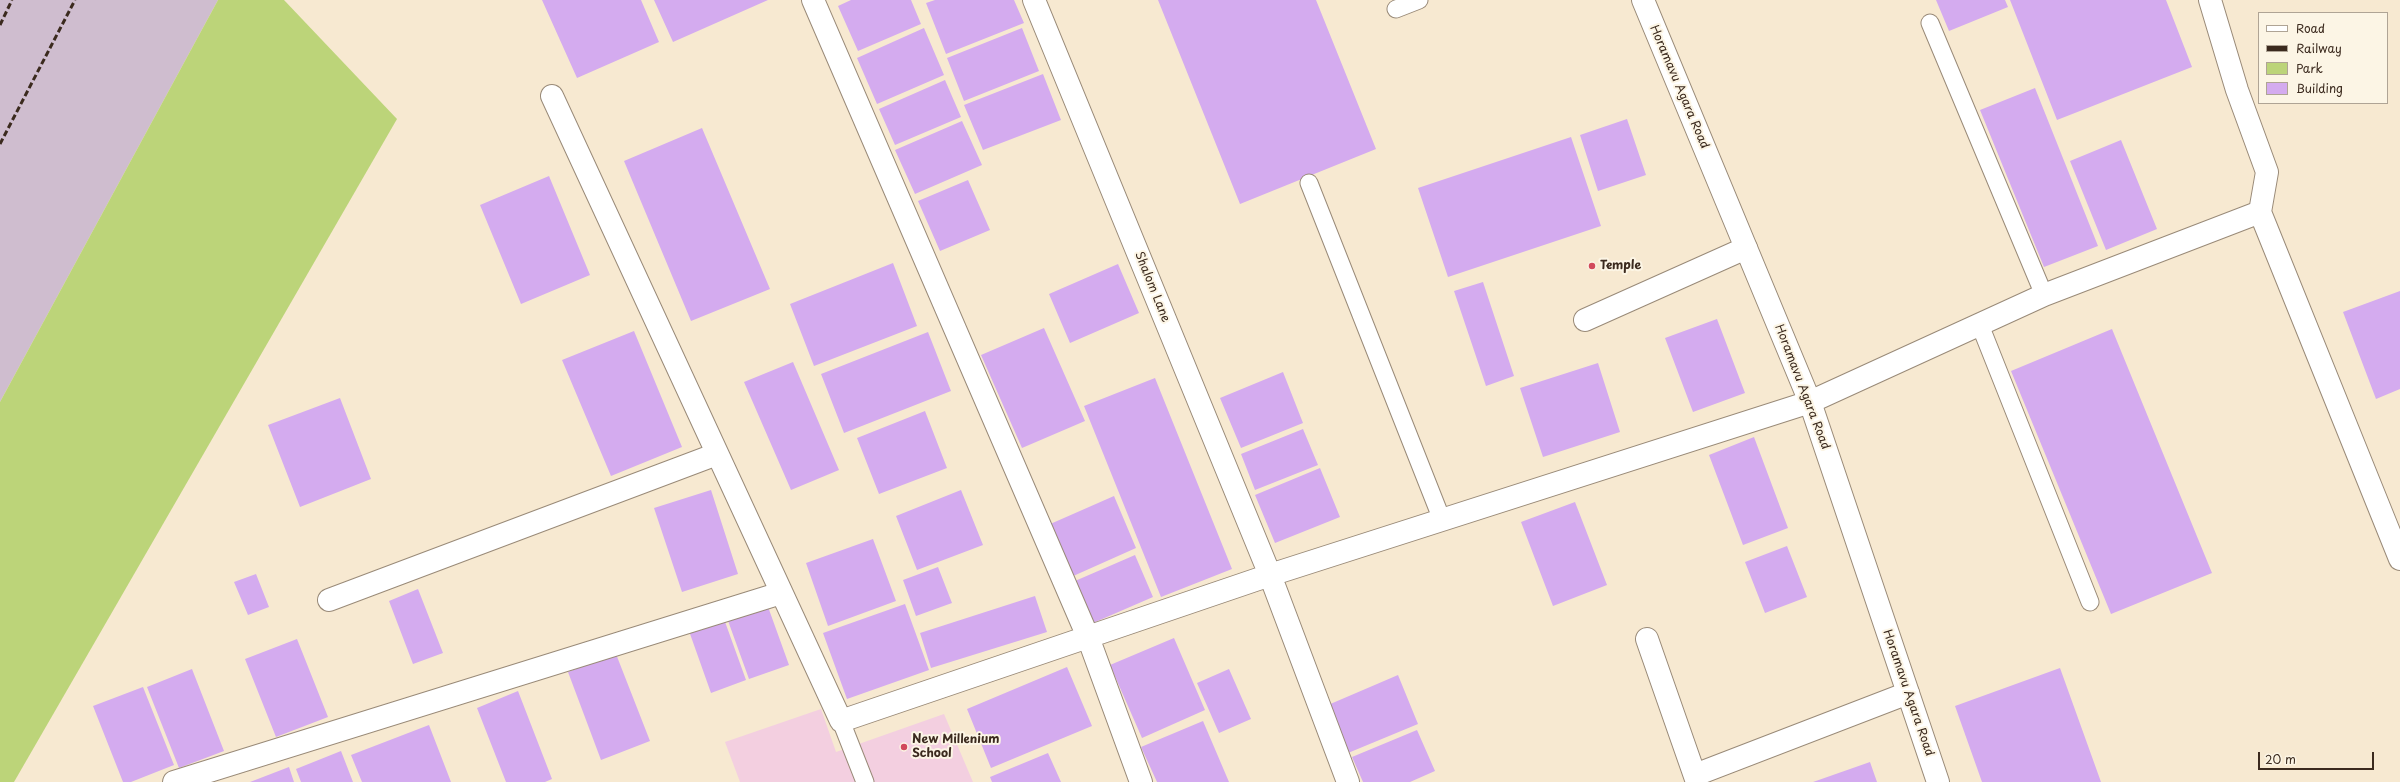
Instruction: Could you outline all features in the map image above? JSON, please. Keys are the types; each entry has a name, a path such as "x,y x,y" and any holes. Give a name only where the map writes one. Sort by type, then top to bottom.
{"street":[{"path":"813,0 1088,637 1141,782"},
{"name":"Shalom Lane","path":"1034,0 1270,575 1348,782"},
{"name":"Horamavu Agara Road","path":"1643,0 1810,402 1938,782"},
{"path":"2210,0 2237,90 2267,172 2260,212 2400,559"},
{"path":"552,96 840,721 1270,575 1810,402 2044,295 2260,212"},
{"path":"1585,320 1746,248"},
{"path":"329,600 718,454"},
{"path":"174,782 781,593"},
{"path":"1647,639 1696,779 1908,693"}],"lane":[{"path":"1396,9 1419,0"},
{"path":"1930,23 2044,295"},
{"path":"1309,183 1442,520"},
{"path":"1980,325 2090,602"},
{"path":"840,721 865,782"}],"shaded area":[{"path":"0,0 218,0 0,402"},
{"name":"New Millenium School","path":"821,709 836,752 944,714 973,782 740,782 725,742"}],"green space":[{"path":"218,0 284,0 397,119 14,782 0,782 0,402"}],"building":[{"path":"542,0 641,0 659,42 577,78"},
{"path":"654,0 768,0 673,42"},
{"path":"851,0 911,0 921,24 858,51 838,6"},
{"path":"935,0 1014,0 1024,23 946,54 926,3"},
{"path":"1158,0 1316,0 1376,149 1240,204"},
{"path":"1936,0 2005,0 2008,7 1949,31"},
{"path":"2010,0 2166,0 2192,67 2057,120"},
{"path":"924,28 944,75 877,104 857,58"},
{"path":"1022,28 1039,71 964,101 947,58"},
{"path":"1043,74 1061,120 983,150 964,105"},
{"path":"945,80 961,117 895,145 879,109"},
{"path":"2035,88 2098,246 2044,267 1980,110"},
{"path":"1627,119 1646,175 1598,191 1580,135"},
{"path":"962,121 982,165 915,194 895,150"},
{"path":"702,128 770,289 691,321 624,161"},
{"path":"1571,137 1601,226 1448,277 1418,188"},
{"path":"2121,140 2157,229 2106,250 2070,161"},
{"path":"549,176 590,275 521,304 480,205"},
{"path":"968,180 990,230 940,251 918,201"},
{"path":"893,263 917,326 814,366 790,304"},
{"path":"1118,264 1139,313 1070,343 1049,294"},
{"path":"1483,282 1514,376 1486,386 1454,291"},
{"path":"2400,291 2400,389 2376,399 2343,312"},
{"path":"1717,319 1745,393 1693,412 1665,338"},
{"path":"1044,328 1085,421 1022,448 981,355"},
{"path":"2112,329 2212,573 2111,614 2011,371"},
{"path":"634,331 682,447 611,476 562,360"},
{"path":"928,332 951,391 844,433 821,374"},
{"path":"793,362 839,470 791,490 744,382"},
{"path":"1598,363 1620,432 1543,457 1520,388"},
{"path":"1283,372 1303,423 1241,448 1220,398"},
{"path":"1155,378 1232,569 1161,597 1084,406"},
{"path":"340,398 371,479 300,507 268,425"},
{"path":"925,411 947,468 879,494 857,438"},
{"path":"1303,429 1318,465 1255,490 1241,454"},
{"path":"1754,437 1788,528 1743,545 1709,455"},
{"path":"1320,468 1340,517 1275,543 1255,495"},
{"path":"711,490 738,574 682,592 654,508"},
{"path":"961,490 983,545 917,570 896,516"},
{"path":"1114,496 1136,548 1071,577 1048,525"},
{"path":"1575,502 1607,585 1553,606 1521,522"},
{"path":"873,539 896,601 828,626 806,563"},
{"path":"1787,546 1807,597 1765,613 1745,562"},
{"path":"1135,555 1153,597 1093,623 1075,581"},
{"path":"938,567 952,603 916,616 903,580"},
{"path":"256,574 269,607 248,615 234,582"},
{"path":"418,589 443,653 413,664 389,601"},
{"path":"1035,596 1047,632 931,668 920,633"},
{"path":"767,604 789,665 749,679 727,618"},
{"path":"905,604 929,670 847,699 823,633"},
{"path":"724,619 746,680 711,693 689,631"},
{"path":"1174,638 1205,710 1142,738 1110,665"},
{"path":"297,639 328,717 276,737 245,659"},
{"path":"616,654 650,741 601,760 568,672"},
{"path":"1067,667 1092,726 991,768 967,709"},
{"path":"2060,668 2101,782 1982,782 1955,706"},
{"path":"192,669 224,751 179,768 147,687"},
{"path":"1229,669 1251,719 1219,733 1197,683"},
{"path":"1398,675 1418,724 1348,753 1328,705"},
{"path":"143,687 174,765 131,782 123,782 93,706"},
{"path":"518,691 552,779 545,782 506,782 477,708"},
{"path":"1203,721 1229,782 1157,782 1141,747"},
{"path":"429,725 451,782 362,782 351,755"},
{"path":"1417,730 1435,771 1410,782 1363,782 1352,757"},
{"path":"341,751 353,782 301,782 296,769"},
{"path":"1048,753 1061,782 992,782 990,777"},
{"path":"1870,762 1877,782 1813,782"},
{"path":"289,767 294,782 250,782"}],"railway":[{"path":"0,25 12,0"},
{"path":"0,144 75,0"}],"place":[{"name":"Temple","path":"1592,266"},
{"name":"New Millenium School","path":"904,747"}]}
